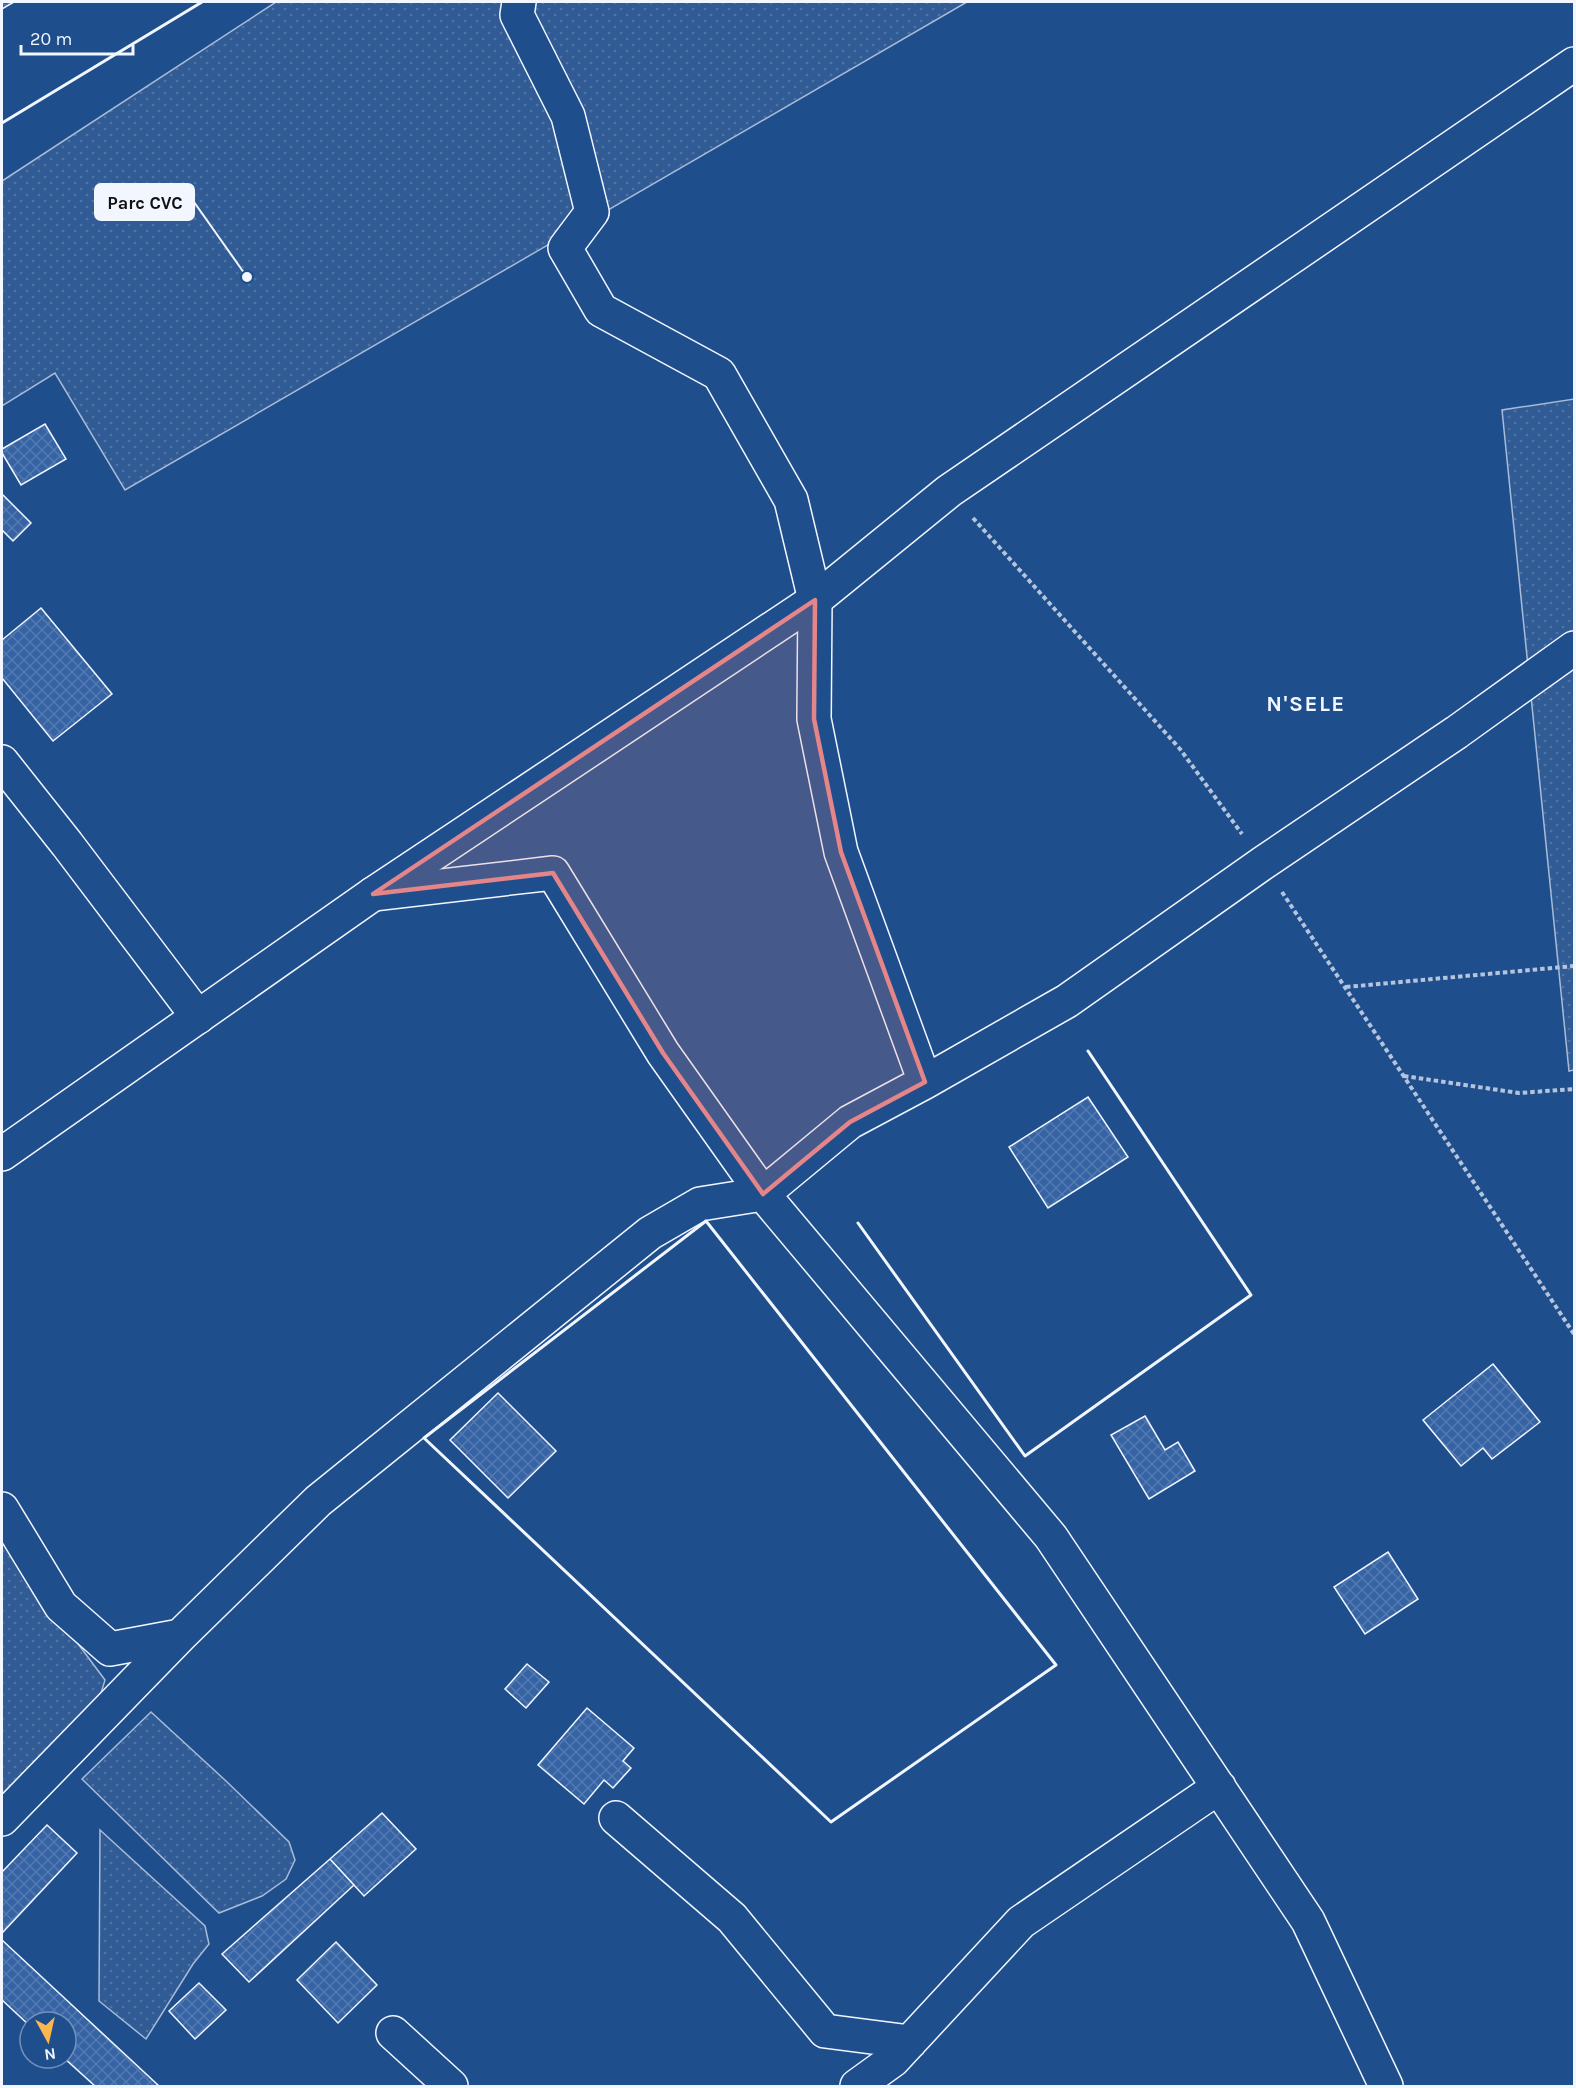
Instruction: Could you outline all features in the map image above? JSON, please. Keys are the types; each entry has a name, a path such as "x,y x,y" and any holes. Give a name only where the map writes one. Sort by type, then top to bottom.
{"street":[{"path":"519,2 517,15 567,116 592,212 565,248 601,310 719,374 791,500 815,600 814,719 841,852 925,1082"},
{"path":"2,1154 373,894 815,600 949,490 1575,64"},
{"path":"2,1819 180,1636 318,1501 650,1233 700,1204 763,1194 850,1122 925,1082 1067,1000 1263,863 1457,732 1575,648"},
{"path":"2,762 198,1017"},
{"path":"373,894 553,873 663,1053 763,1194 1051,1537 1308,1921 1386,2086"},
{"path":"2,1509 62,1606 110,1649 180,1636"},
{"path":"857,2086 893,2060 1021,1922 1219,1787"},
{"path":"616,1818 732,1918 825,2031 910,2042"},
{"path":"393,2033 451,2086"}],"path":[{"path":"1346,987 1575,966"},
{"path":"1403,1076 1519,1092 1575,1089"}],"highlighted area":[{"path":"815,600 814,719 841,852 925,1082 850,1122 763,1194 663,1053 553,873 373,894"}],"shaded area":[{"path":"276,2 967,2 125,490 55,373 2,406 2,181"},
{"path":"1574,399 1574,1070 1569,1071 1502,410"},
{"path":"2,1542 105,1680 98,1703 2,1799"},
{"path":"151,1712 289,1842 295,1860 286,1879 262,1896 219,1913 82,1779"},
{"path":"100,1830 205,1926 209,1944 193,1964 146,2039 99,2001"}],"building":[{"path":"2,2 14,2 2,9"},
{"path":"45,424 66,459 21,485 2,453 2,449"},
{"path":"2,494 31,523 13,541 2,530"},
{"path":"41,608 112,694 53,741 2,678 2,640"},
{"path":"1088,1097 1128,1157 1048,1208 1009,1147"},
{"path":"1493,1364 1540,1422 1492,1459 1483,1448 1461,1466 1423,1420"},
{"path":"498,1393 556,1451 508,1498 450,1440"},
{"path":"1145,1416 1165,1450 1178,1442 1195,1471 1149,1499 1111,1435"},
{"path":"1388,1552 1418,1599 1365,1634 1334,1587"},
{"path":"527,1664 549,1682 526,1708 505,1689"},
{"path":"587,1708 634,1748 623,1761 631,1768 613,1788 604,1780 584,1804 538,1765"},
{"path":"382,1813 416,1849 364,1896 330,1859"},
{"path":"47,1825 77,1853 2,1933 2,1872"},
{"path":"330,1859 354,1885 249,1982 222,1954"},
{"path":"2,1940 77,2010 18,2010 18,2015 2,2000"},
{"path":"336,1942 377,1985 338,2023 297,1980"},
{"path":"199,1983 226,2010 195,2039 169,2011"},
{"path":"78,2011 159,2086 95,2086 77,2070"}],"wall":[{"path":"2,123 202,2"},
{"path":"858,1223 1025,1456 1251,1295 1088,1051"},
{"path":"706,1221 1056,1665 831,1822 424,1438 706,1221"}],"place":[{"name":"Parc CVC","path":"247,277"}],"district":[{"name":"N'SELE","path":"1306,703"}]}
